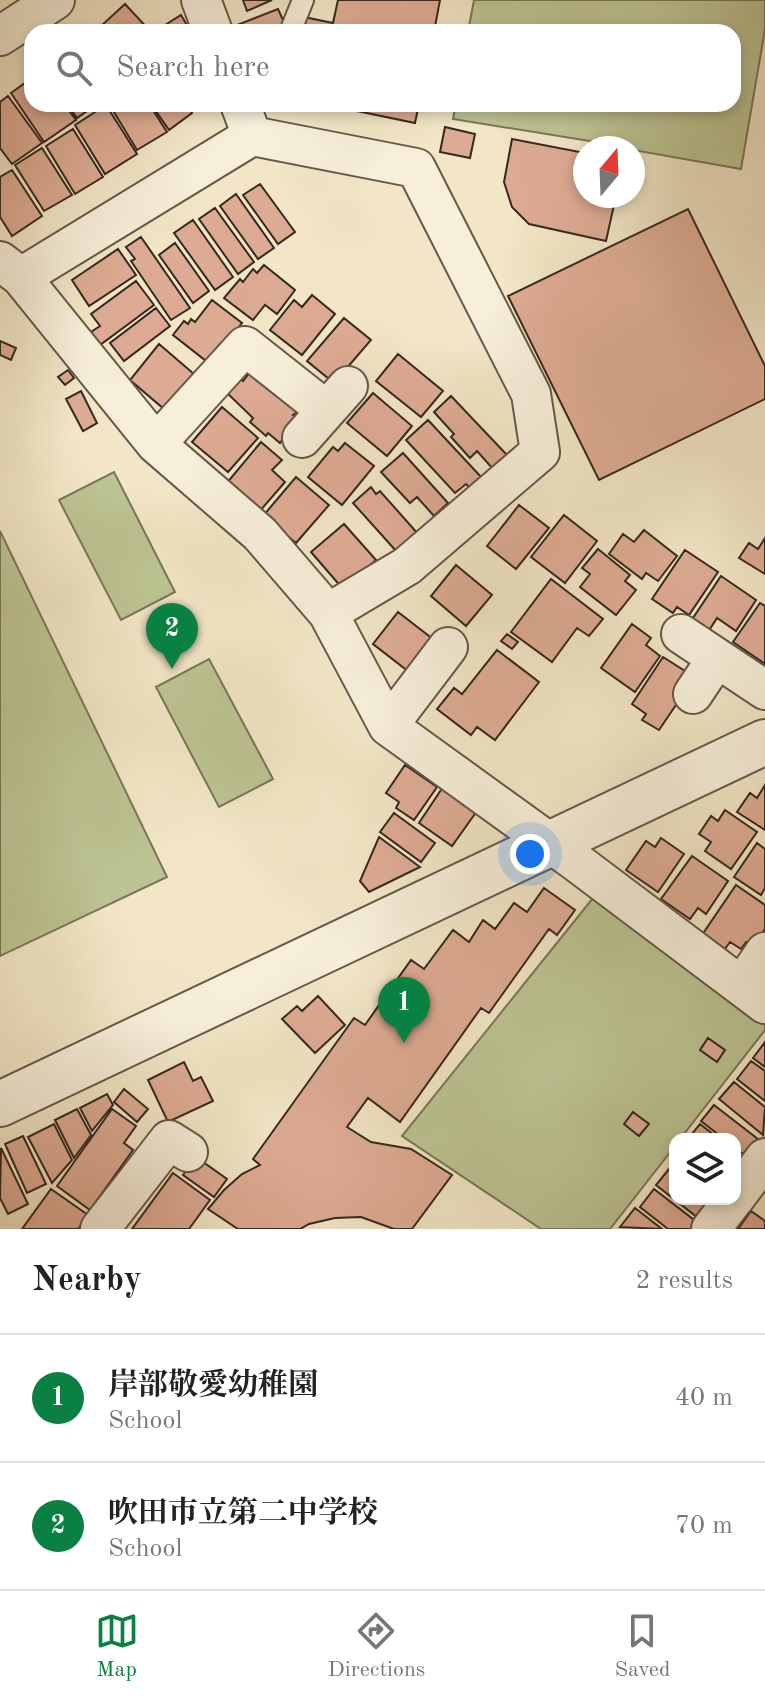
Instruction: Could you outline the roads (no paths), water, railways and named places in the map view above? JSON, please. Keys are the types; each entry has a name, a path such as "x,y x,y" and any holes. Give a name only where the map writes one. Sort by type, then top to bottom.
{"street":[{"path":"0,36 55,0"},
{"path":"201,0 210,24"},
{"path":"328,613 407,566 540,452 531,394 416,168 251,119 10,269 156,444 260,534 328,613 388,726 754,995 765,952"},
{"path":"156,444 245,346 337,398 302,438"},
{"path":"681,634 765,690"},
{"path":"388,726 448,647"},
{"path":"693,694 717,658"},
{"path":"0,1104 765,742"},
{"path":"100,1229 169,1140 188,1152"},
{"path":"711,1229 749,1188"}],"lane":[{"path":"293,24 303,0"}],"place":[{"name":"吹田市立第二中学校","path":"172,669"},
{"name":"岸部敬愛幼稚園","path":"404,1043"}]}
